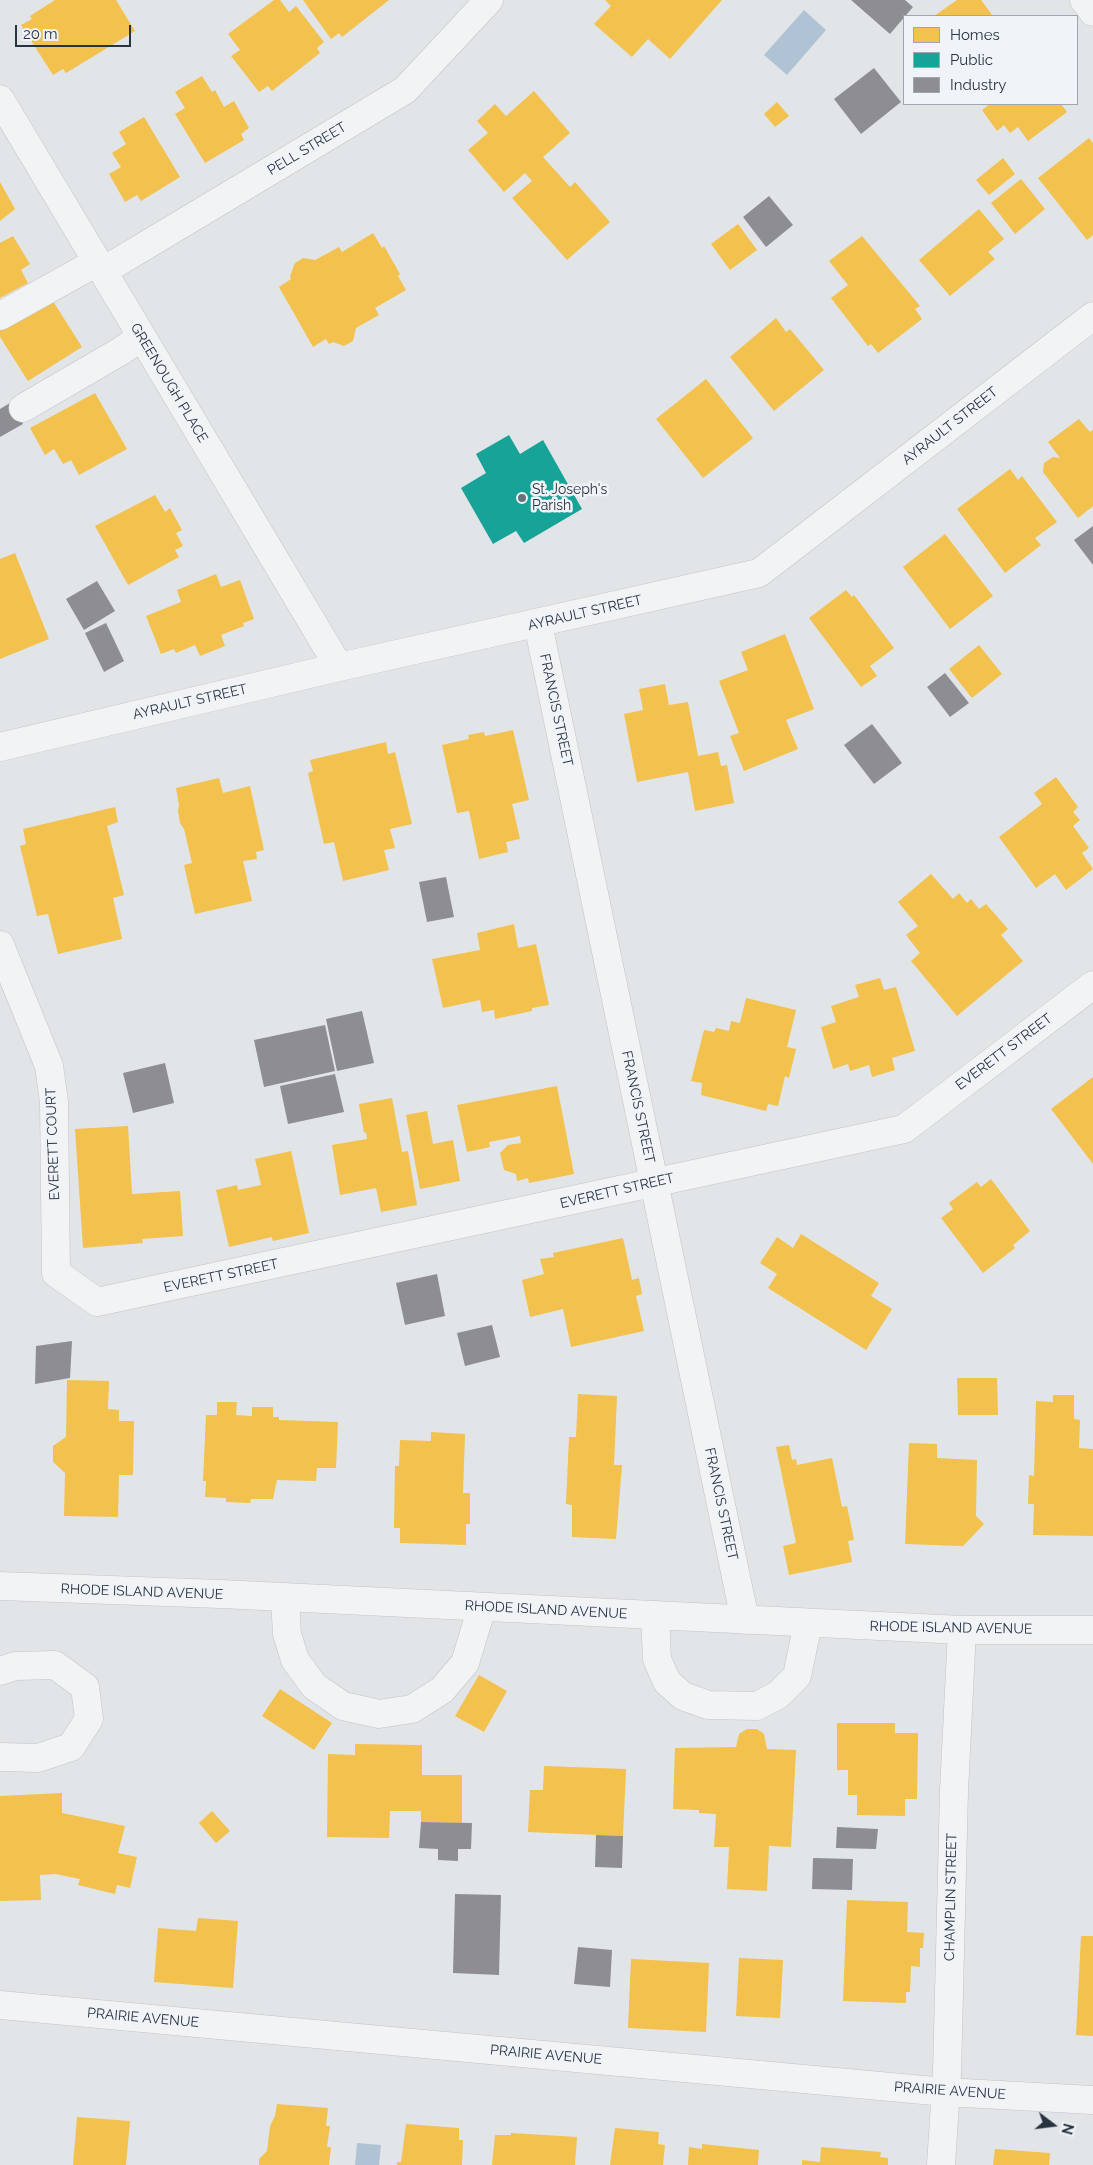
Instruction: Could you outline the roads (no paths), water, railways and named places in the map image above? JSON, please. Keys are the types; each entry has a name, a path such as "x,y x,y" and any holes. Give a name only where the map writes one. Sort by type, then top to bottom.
{"street":[{"name":"PELL STREET","path":"0,316 100,267 405,90 489,0"},
{"path":"1084,0 1093,12"},
{"name":"GREENOUGH PLACE","path":"2,108 100,267 339,667"},
{"name":"AYRAULT STREET","path":"0,747 339,667 538,624 759,573 1093,316"},
{"path":"23,408 121,351 141,337"},
{"name":"FRANCIS STREET","path":"538,624 745,1620"},
{"name":"EVERETT COURT","path":"0,945 49,1066 54,1102 56,1274 97,1302"},
{"name":"EVERETT STREET","path":"97,1302 653,1184 904,1128 1093,985"},
{"name":"RHODE ISLAND AVENUE","path":"0,1586 962,1630 1093,1630"},
{"path":"285,1598 288,1634 294,1660 314,1686 343,1706 379,1714 412,1708 442,1690 465,1663 482,1607"},
{"path":"655,1615 657,1659 668,1682 683,1696 708,1705 757,1706 778,1696 797,1676 808,1623"},
{"name":"CHAMPLIN STREET","path":"940,2165 945,2092 954,1791 962,1630"},
{"path":"0,1671 16,1666 55,1664 85,1687 90,1719 71,1747 38,1758 0,1757"},
{"name":"PRAIRIE AVENUE","path":"0,2005 945,2092 1093,2100"}],"water":[{"path":"804,10 826,30 787,75 764,55"},
{"path":"357,2143 381,2145 379,2165 355,2165"}],"place":[{"name":"St. Joseph's Parish","path":"522,498"}]}
